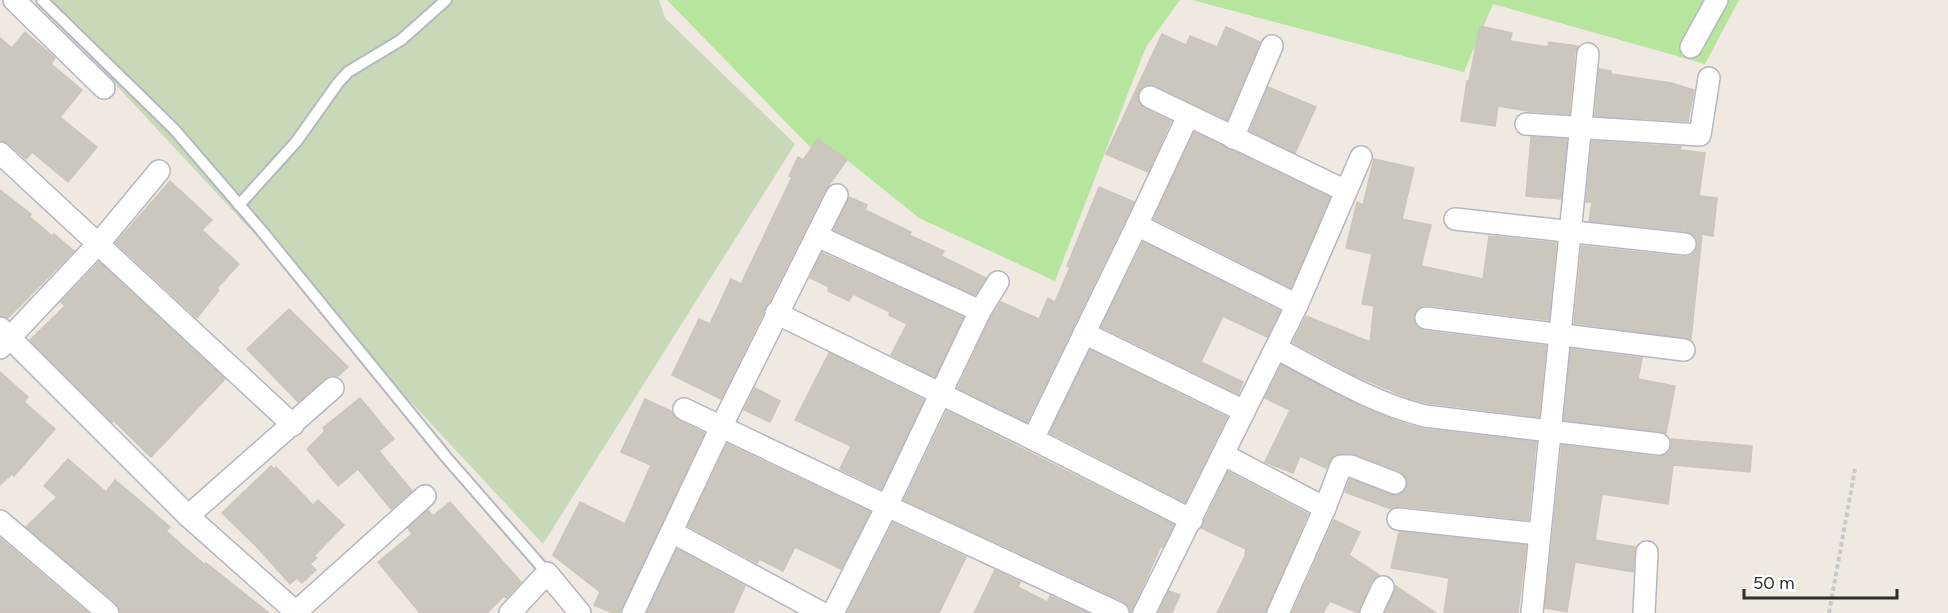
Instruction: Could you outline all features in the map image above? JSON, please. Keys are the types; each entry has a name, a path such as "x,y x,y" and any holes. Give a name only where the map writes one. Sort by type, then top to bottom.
{"street":[{"path":"14,0 104,88"},
{"path":"1691,47 1717,0"},
{"path":"1233,138 1272,46"},
{"path":"1532,613 1588,54"},
{"path":"1526,124 1700,135 1709,78"},
{"path":"1150,97 1346,191"},
{"path":"1033,439 1188,116"},
{"path":"0,153 293,424"},
{"path":"1144,613 1297,305 1361,157"},
{"path":"159,171 99,243 3,338 188,516 296,613 425,496"},
{"path":"633,613 776,313 837,195"},
{"path":"1455,219 1685,244"},
{"path":"1137,225 1297,305"},
{"path":"817,236 981,311"},
{"path":"833,613 887,507 981,311 998,282"},
{"path":"776,313 1192,520"},
{"path":"1426,318 1684,350"},
{"path":"1084,333 1244,411"},
{"path":"1276,348 1386,404 1405,411 1425,416 1659,444"},
{"path":"188,516 333,388"},
{"path":"684,409 887,507 1118,613"},
{"path":"1224,455 1325,508"},
{"path":"1278,613 1325,508 1341,466 1346,465 1395,483"},
{"path":"1398,519 1539,534"},
{"path":"0,521 108,613"},
{"path":"672,532 822,613"},
{"path":"1644,613 1647,552"},
{"path":"510,613 547,573 580,613"},
{"path":"1371,613 1383,587"}],"lane":[{"path":"42,0 174,129 359,348 446,457 547,573"},
{"path":"239,205 296,142 348,72 401,40 447,0"}],"path":[{"path":"1829,613 1856,469"}],"green space":[{"path":"37,0 659,0 665,18 795,144 543,544"},
{"path":"667,0 1180,0 1146,47 1055,281 919,218 847,160 818,140 811,148"},
{"path":"1192,0 1739,0 1705,64 1493,4 1464,72"}],"building":[{"path":"1480,26 1512,33 1510,41 1548,47 1549,42 1578,46 1575,53 1569,114 1498,106 1495,126 1461,121 1467,81 1469,81"},
{"path":"1226,27 1260,42 1227,120 1148,84 1138,92 1139,104 1171,121 1148,172 1106,154 1162,34 1186,45 1190,36 1217,47"},
{"path":"25,32 55,58 51,64 82,90 60,117 97,147 68,182 32,152 26,159 9,144 0,141 0,38 12,48"},
{"path":"1599,69 1611,71 1611,74 1671,83 1694,90 1688,121 1595,116"},
{"path":"1268,87 1316,107 1295,153 1250,131"},
{"path":"1194,132 1330,197 1291,288 1154,219"},
{"path":"1531,137 1567,139 1561,199 1526,196"},
{"path":"818,139 847,160 826,189 721,399 672,375 699,319 710,324 731,279 741,284 792,177 789,176 798,157 803,160"},
{"path":"1592,141 1681,147 1680,150 1705,153 1699,196 1717,198 1713,236 1702,234 1691,339 1574,323 1582,246 1684,257 1695,252 1698,245 1693,234 1686,231 1589,221 1592,202 1586,202"},
{"path":"1374,159 1414,168 1402,219 1431,225 1421,266 1483,279 1489,236 1556,243 1549,320 1428,305 1416,310 1413,317 1418,328 1424,331 1546,346 1539,417 1428,403 1409,398 1354,375 1293,342 1306,316 1370,342 1374,306 1362,304 1372,254 1346,248 1357,202 1363,205"},
{"path":"170,181 212,220 202,230 239,264 217,288 219,290 197,318 116,243"},
{"path":"1099,187 1134,202 1027,422 958,388 991,317 1001,302 1039,319 1048,298 1055,302"},
{"path":"0,190 31,214 30,217 52,236 54,234 74,251 8,318 0,316"},
{"path":"849,197 867,205 865,210 911,232 909,235 944,251 941,256 986,278 975,295 834,230"},
{"path":"1143,242 1280,311 1267,337 1223,316 1201,362 1243,382 1238,394 1101,327"},
{"path":"822,253 963,317 935,377 891,355 907,324 889,315 890,312 853,294 849,301 828,291 829,287 810,278"},
{"path":"99,262 225,379 151,457 113,420 112,422 30,340 65,306 61,302"},
{"path":"289,309 348,367 338,376 331,375 325,378 298,402 247,349"},
{"path":"1571,349 1642,358 1638,379 1675,386 1666,433 1564,420"},
{"path":"1090,350 1227,417 1185,502 1050,433"},
{"path":"829,353 924,400 881,489 840,469 851,446 795,420"},
{"path":"1281,365 1362,407 1402,423 1423,429 1536,442 1528,520 1399,506 1391,509 1345,492 1350,479 1391,495 1402,493 1407,487 1407,480 1400,471 1355,454 1334,455 1326,468 1300,456 1293,473 1265,462 1290,410 1265,398"},
{"path":"0,372 28,397 24,402 55,429 14,476 12,474 0,485"},
{"path":"755,388 780,401 770,422 744,410"},
{"path":"360,398 394,439 379,451 412,491 391,509 358,469 338,486 307,449 325,431 323,428"},
{"path":"645,399 671,411 678,420 704,433 620,613 613,613 594,605 600,592 553,555 580,502 625,524 651,465 621,452"},
{"path":"947,411 1174,525 1163,547 1161,546 1131,613 1129,606 1123,601 904,500"},
{"path":"1671,439 1752,446 1750,472 1673,465 1668,504 1602,494 1595,540 1636,547 1633,572 1575,562 1567,612 1545,608 1562,445 1658,457 1670,451"},
{"path":"727,444 870,512 841,569 795,547 783,571 759,559 757,563 688,526"},
{"path":"68,459 106,492 115,480 170,527 166,531 205,565 206,563 269,613 120,613 116,603 26,527 57,497 44,486"},
{"path":"271,466 274,469 276,467 313,505 318,500 344,525 314,556 317,558 310,564 316,570 302,583 297,578 290,584 222,513"},
{"path":"1228,472 1308,514 1265,613 1217,613 1246,554 1246,549 1201,528"},
{"path":"450,502 521,582 487,613 420,613 378,562 412,534 408,528 428,510 433,516"},
{"path":"1334,520 1360,532 1349,555 1379,575 1371,582 1358,613 1330,601 1323,613 1292,613"},
{"path":"893,523 966,557 939,613 847,613"},
{"path":"1399,532 1526,545 1518,613 1444,613 1449,578 1391,568"},
{"path":"0,538 88,613 0,613"},
{"path":"677,549 745,586 733,613 647,613"},
{"path":"995,570 1020,582 1018,587 1047,602 1050,596 1088,613 974,613"},
{"path":"1396,586 1436,613 1385,613"},
{"path":"1169,591 1180,595 1172,613 1158,613"}]}
